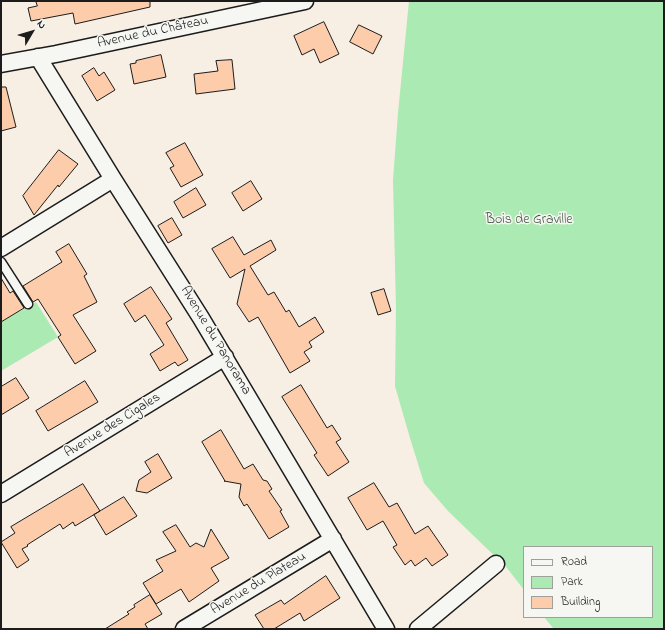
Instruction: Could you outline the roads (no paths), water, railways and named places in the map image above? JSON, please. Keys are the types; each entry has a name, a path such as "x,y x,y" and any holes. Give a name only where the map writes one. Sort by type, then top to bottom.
{"street":[{"name":"Avenue du Château","path":"1,64 305,1"},
{"name":"Avenue du Panorama","path":"38,57 225,357 386,629"},
{"path":"1,248 113,179"},
{"name":"Avenue des Cigales","path":"1,494 225,357"},
{"name":"Avenue du Plateau","path":"184,629 333,539"},
{"path":"418,629 496,564"}],"lane":[{"path":"1,262 28,304"}],"park label":[{"name":"Bois de Graville","path":"529,221"}]}
